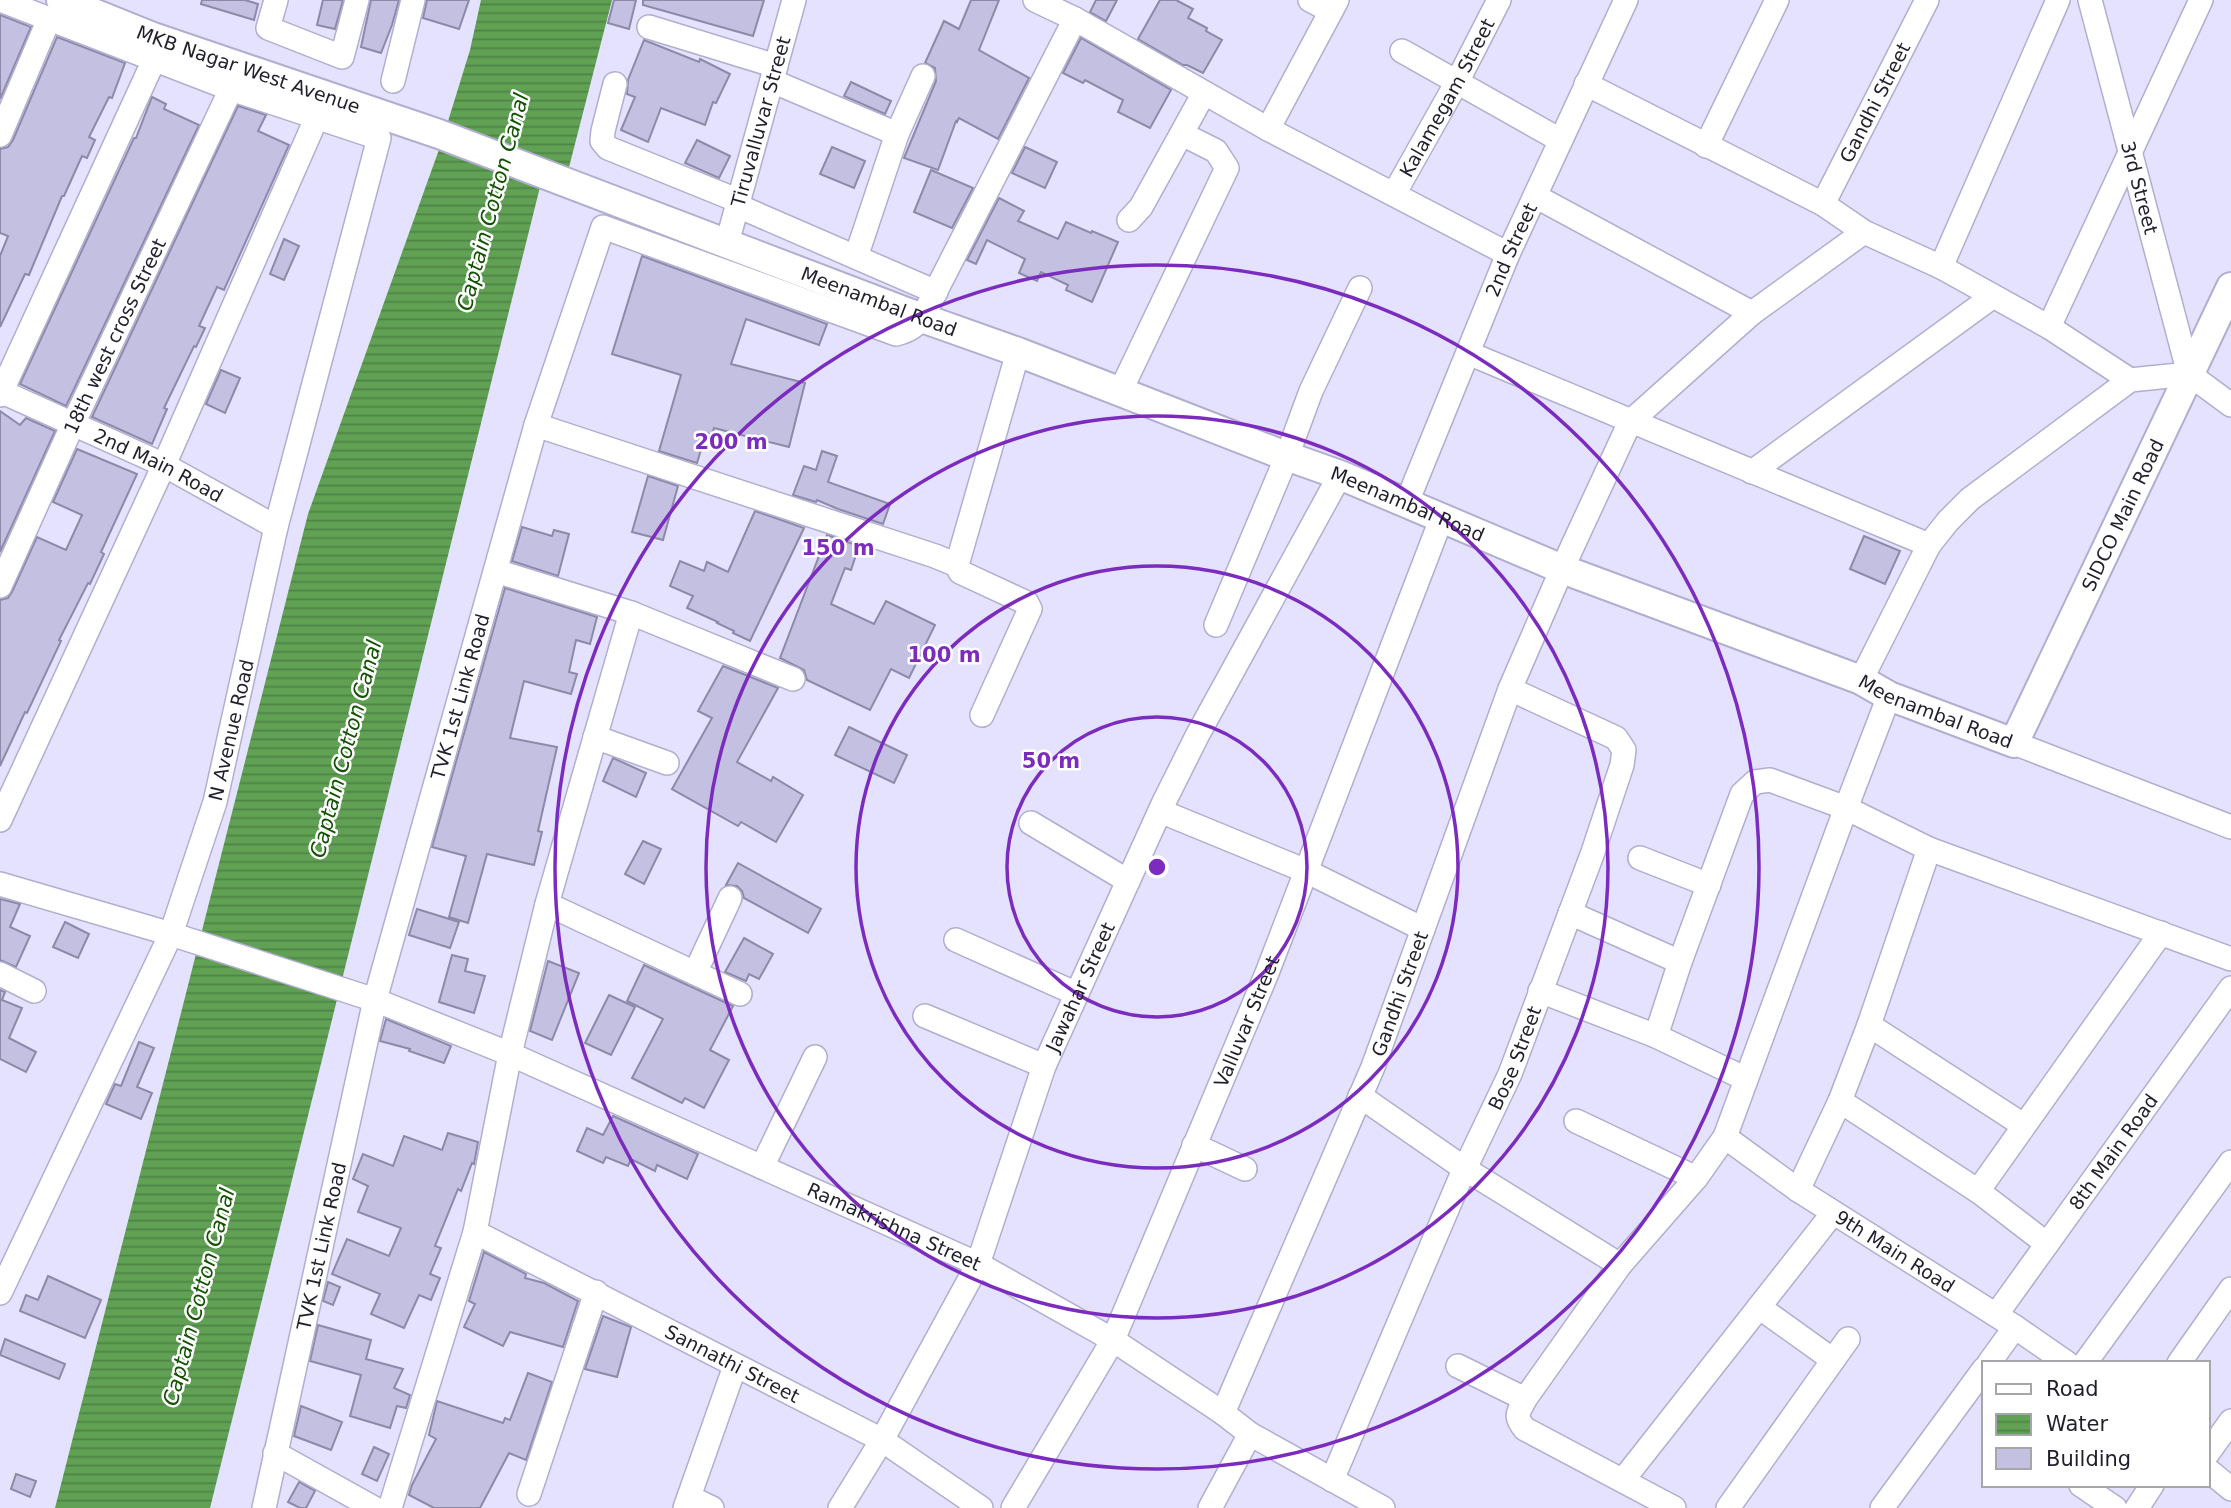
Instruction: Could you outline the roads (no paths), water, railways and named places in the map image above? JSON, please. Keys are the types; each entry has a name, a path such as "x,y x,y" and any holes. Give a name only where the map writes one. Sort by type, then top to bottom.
{"main road":[{"name":"MKB Nagar West Avenue","path":"55,10 153,37 439,134 582,187"},
{"name":"Meenambal Road","path":"582,187 1340,475 1562,569 1861,680 1889,696 2014,743"},
{"name":"SIDCO Main Road","path":"2014,743 2231,287"}],"street":[{"path":"276,0 268,28 341,57 357,0"},
{"path":"393,81 413,0"},
{"name":"Tiruvalluvar Street","path":"727,243 794,0"},
{"path":"1035,0 1074,19 1268,129 1508,254"},
{"path":"1268,129 1334,6 1310,0"},
{"name":"Kalamegam Street","path":"1394,194 1458,82 1499,0"},
{"name":"2nd Street","path":"1407,502 1508,254 1626,0"},
{"path":"1706,146 1777,0"},
{"name":"Gandhi Street","path":"1823,204 1927,0"},
{"path":"1941,267 2058,0"},
{"name":"3rd Street","path":"2090,0 2189,374"},
{"path":"2049,327 2201,0"},
{"path":"0,820 164,466 316,119 155,60 55,10 8,2"},
{"path":"0,135 55,10"},
{"path":"922,318 1074,19"},
{"path":"649,27 774,74 897,134"},
{"path":"1402,51 1560,140"},
{"path":"0,393 155,60"},
{"path":"856,257 897,134 923,76"},
{"path":"615,84 603,131 602,141 608,148 936,292"},
{"path":"1586,84 1823,204 1864,232 1941,267 2049,327 2130,380"},
{"name":"18th west cross Street","path":"0,586 231,89"},
{"path":"1129,220 1141,207 1204,93"},
{"name":"N Avenue Road","path":"3,1279 171,934 215,802 276,527 379,138 316,119"},
{"path":"1119,392 1227,168 1216,151 1182,134"},
{"path":"1535,196 1752,313"},
{"name":"TVK 1st Link Road","path":"264,1508 375,1000 536,425 603,227 896,334 915,327 922,318"},
{"path":"1630,422 1752,313 1864,232"},
{"path":"1216,625 1287,456 1311,391 1360,288"},
{"path":"1752,472 1992,297"},
{"path":"982,715 1030,609 1027,603 960,572 957,565 1018,352"},
{"path":"1468,353 1929,545"},
{"path":"1861,680 1929,545 1948,521 1970,499 2130,380 2189,374 2231,405"},
{"name":"2nd Main Road","path":"0,393 164,466 276,527"},
{"name":"Gandhi Street","path":"1223,1413 1373,1067 1510,689 1630,422"},
{"path":"536,425 957,565"},
{"name":"Jawahar Street","path":"841,1508 882,1440 978,1264 1044,1066 1160,811 1196,736 1340,475"},
{"name":"Valluvar Street","path":"1013,1508 1113,1339 1267,973 1442,517"},
{"path":"496,571 631,613 793,680"},
{"path":"390,1508 475,1232 510,1054 547,904 631,613"},
{"name":"Bose Street","path":"1332,1480 1465,1169 1510,1074 1602,827 1622,765 1624,750 1616,738 1510,689"},
{"path":"1674,1508 1525,1429 1518,1421 1518,1412 1620,1265 1696,1178 1725,1137 1889,696"},
{"path":"595,737 667,763"},
{"name":"Meenambal Road","path":"2014,743 2231,827"},
{"path":"1656,1036 1680,962 1742,794 1755,782 1770,779 1846,808 1929,849 2231,959"},
{"path":"1160,811 1306,871 1423,929"},
{"path":"1031,823 1129,881"},
{"path":"1798,1191 1840,1101 1929,849"},
{"path":"1640,858 1709,885"},
{"name":"Ramakrishna Street","path":"0,884 171,934 375,1000 510,1054 978,1264 1113,1339 1250,1434 1332,1480 1368,1504"},
{"path":"695,973 730,898"},
{"path":"547,904 740,994"},
{"path":"1570,913 1680,962"},
{"path":"1978,1191 2161,933"},
{"path":"956,940 1077,994"},
{"path":"0,974 34,991"},
{"name":"8th Main Road","path":"1990,1361 2006,1321 2047,1244 2231,988"},
{"path":"1540,991 1656,1036 1746,1079"},
{"path":"925,1016 1044,1066"},
{"path":"1869,1025 2023,1125"},
{"path":"762,1167 815,1057"},
{"path":"1360,1096 1465,1169 1620,1265"},
{"path":"1840,1101 1978,1191 2047,1244"},
{"path":"1576,1121 1696,1178"},
{"name":"9th Main Road","path":"1725,1137 1798,1191 2006,1321 2064,1361"},
{"path":"1194,1144 1245,1169"},
{"path":"2086,1361 2231,1162"},
{"path":"1623,1480 1833,1213"},
{"name":"Sannathi Street","path":"475,1232 882,1440 981,1508"},
{"path":"2180,1361 2231,1289"},
{"path":"529,1494 596,1292"},
{"path":"1759,1307 1833,1360"},
{"path":"1728,1508 1848,1339"},
{"path":"712,1508 687,1503 735,1366"},
{"path":"1458,1366 1525,1399"},
{"path":"1882,1508 1982,1372"},
{"path":"2210,1451 2231,1421"},
{"path":"1210,1508 1250,1434"},
{"path":"275,1453 374,1508"},
{"path":"2210,1472 2231,1489"},
{"path":"2084,1487 2115,1508"},
{"path":"2137,1508 2151,1487"}],"water":[{"name":"Captain Cotton Canal","path":"481,0 612,0 567,175 544,171 210,1508 55,1508 308,514 441,144 470,50"}]}
